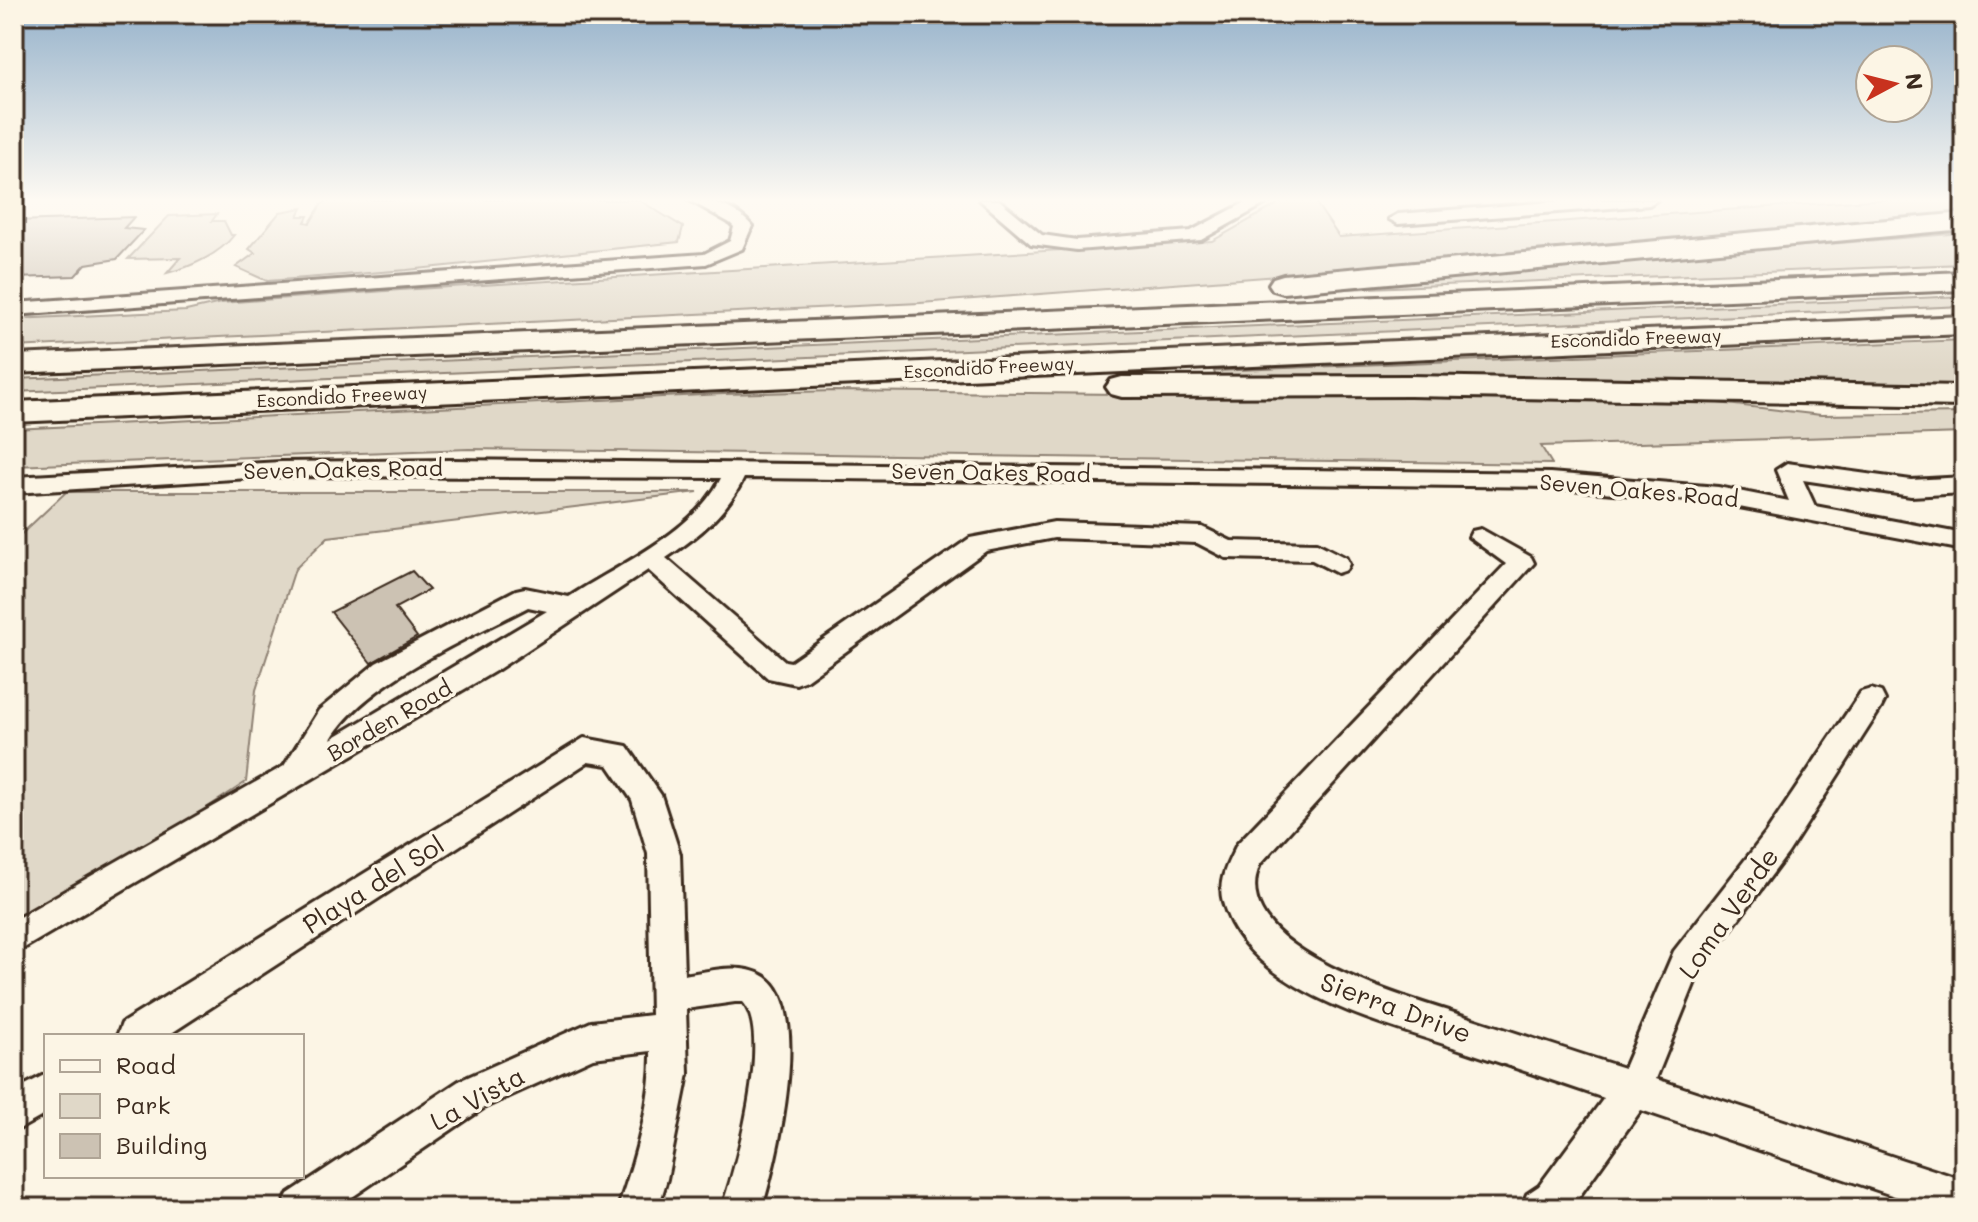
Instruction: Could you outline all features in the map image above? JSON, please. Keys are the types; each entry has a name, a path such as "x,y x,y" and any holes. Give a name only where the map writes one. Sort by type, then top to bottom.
{"highway":[{"path":"833,328 1568,257"},
{"name":"Escondido Freeway","path":"14,364 1964,281"},
{"name":"Escondido Freeway","path":"14,412 1964,325"},
{"path":"868,373 928,385 1410,386 1964,396"}],"street":[{"path":"14,309 711,257"},
{"name":"Seven Oakes Road","path":"14,485 281,469 737,469 1550,480 1691,491 1805,509 1964,542"},
{"name":"Borden Road","path":"14,938 487,663 650,558 690,531 723,497 737,469"},
{"path":"1805,509 1787,470 1964,499"},
{"path":"1911,488 1964,485"},
{"path":"650,558 778,671 796,673 979,544 1054,530 1202,535 1226,549 1317,552 1337,564"},
{"name":"Sierra Drive","path":"1481,537 1522,563 1274,830 1253,845 1236,876 1237,893 1254,931 1298,970 1343,993 1964,1200"},
{"path":"294,775 329,718 386,670 525,597 573,607"},
{"name":"Loma Verde","path":"1541,1208 1553,1200 1633,1090 1686,962 1777,843 1871,700"},
{"name":"Playa del Sol","path":"138,1034 584,750 617,754 646,795 664,854 668,1013"},
{"name":"La Vista","path":"302,1208 472,1094 591,1040 739,985 752,987 763,1000 770,1031 770,1083 762,1142 742,1208"},
{"path":"638,1208 648,1179 670,1074 668,1013"},
{"path":"14,1113 44,1093"}],"green space":[{"path":"207,257 167,273 180,258 128,259"},
{"path":"250,257 533,257 267,281 236,267"},
{"path":"946,257 1482,257 920,303 14,347 14,319 186,311 221,303"},
{"path":"1665,257 1964,257 1964,264 1295,291 1304,286"},
{"path":"1964,296 1964,306 14,392 14,379"},
{"path":"1964,340 1964,385 1216,378 1214,371"},
{"path":"833,391 1692,400 1821,415 1964,413 1964,433 1541,446 1552,464 469,449 14,466 14,429"},
{"path":"66,492 698,492 328,537 295,569 256,690 246,782 14,934 14,541"}],"building":[{"path":"14,257 119,257 86,264 75,276 14,278"},
{"path":"412,571 429,590 395,608 417,637 371,663 331,612"}]}
